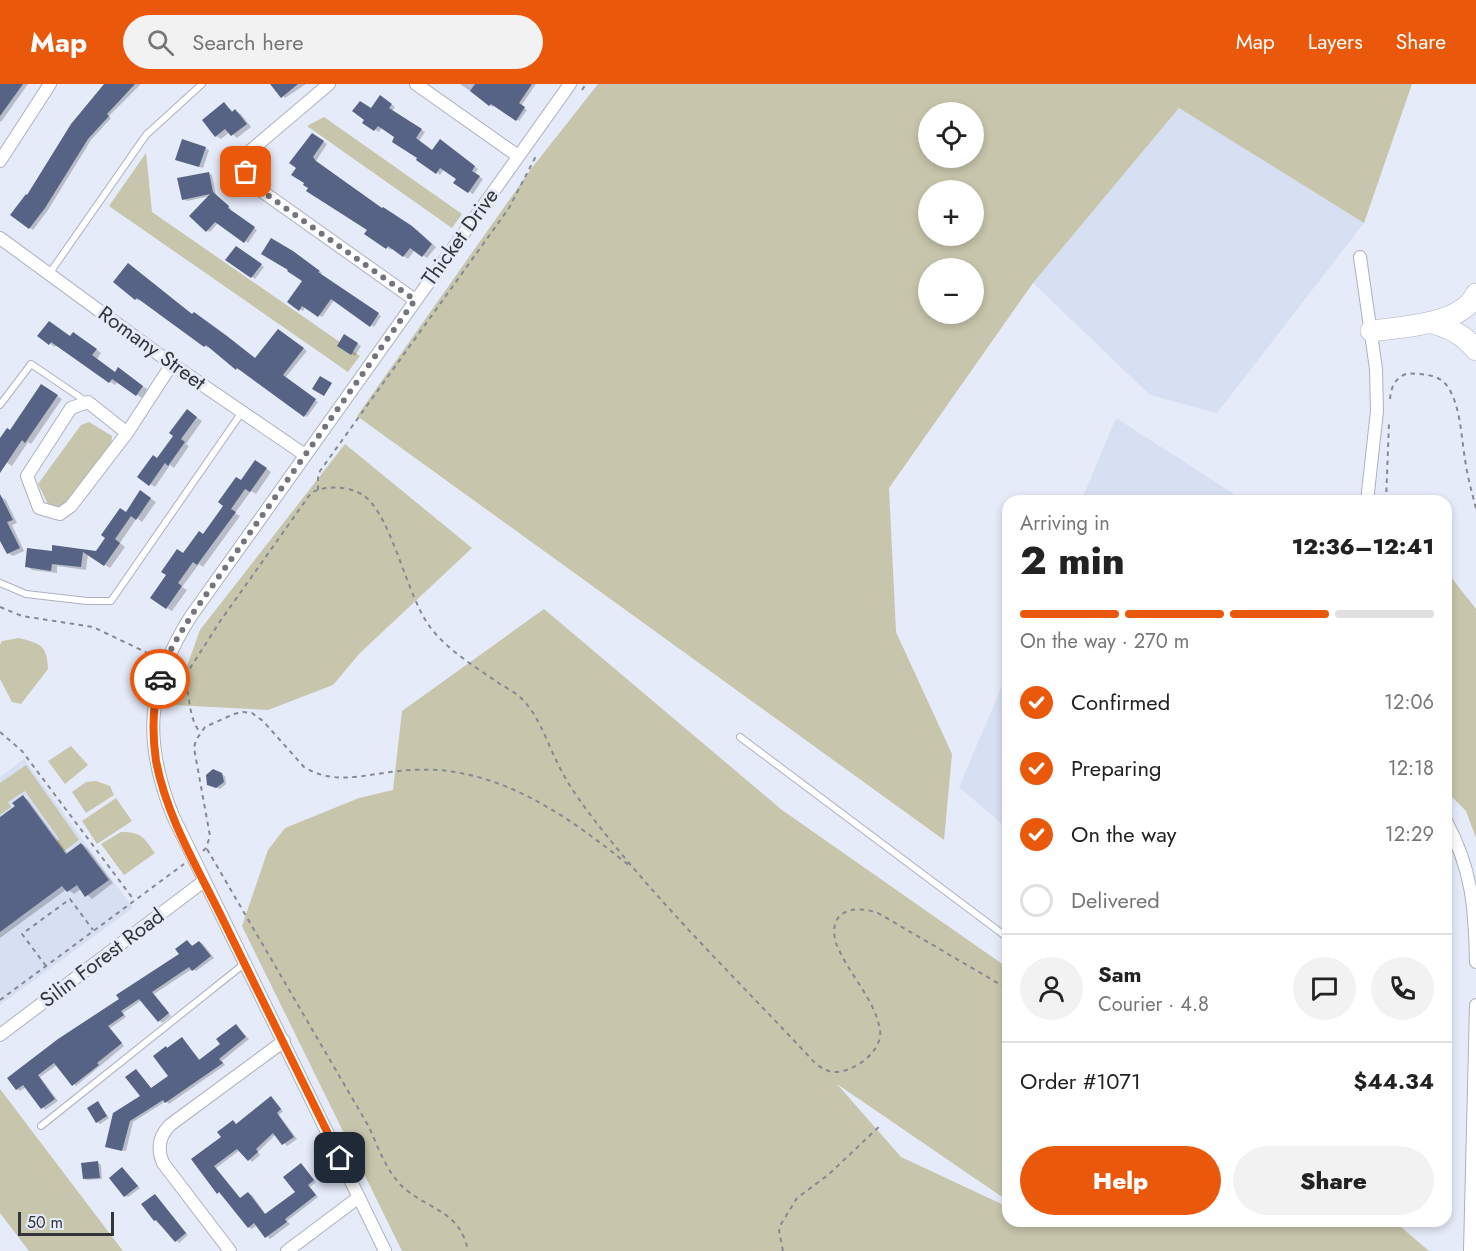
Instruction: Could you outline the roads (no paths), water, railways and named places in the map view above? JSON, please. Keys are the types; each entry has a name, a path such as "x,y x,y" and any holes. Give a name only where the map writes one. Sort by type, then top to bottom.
{"highway":[{"path":"1371,331 1432,323 1461,309 1473,300 1476,294"},
{"path":"1432,323 1463,336 1476,350"}],"street":[{"path":"0,161 50,84"},
{"path":"329,84 250,151 245,165 249,179 256,187 415,300"},
{"path":"416,84 518,156"},
{"name":"Thicket Drive","path":"385,1251 173,816 157,762 153,721 157,688 172,647 191,616 570,84"},
{"name":"Romany Street","path":"0,238 172,364 305,455"},
{"path":"1360,257 1376,369 1377,411 1368,495"},
{"path":"127,433 88,402 71,408 27,476 39,508 60,514 71,506 127,433 172,364"},
{"path":"1452,832 1459,844 1470,883 1475,921 1476,962"},
{"name":"Silin Forest Road","path":"0,1035 204,880"},
{"path":"1470,1251 1476,1005"},
{"path":"230,1251 164,1163 160,1155 162,1135 170,1125 284,1041"},
{"path":"287,1251 359,1197"}],"lane":[{"path":"49,274 146,135 202,84"},
{"path":"0,405 31,364 88,402"},
{"path":"0,583 26,594 87,601 111,601 242,412"},
{"path":"740,737 1002,934"},
{"path":"42,1125 245,963"}]}
